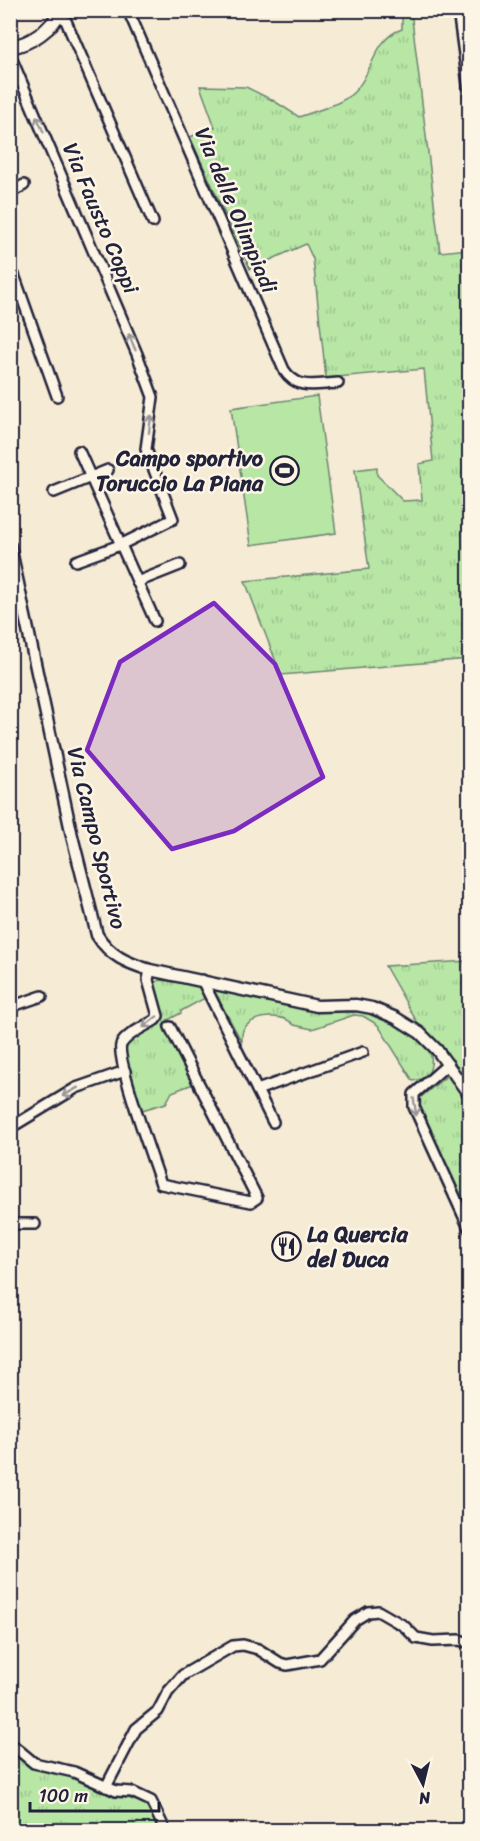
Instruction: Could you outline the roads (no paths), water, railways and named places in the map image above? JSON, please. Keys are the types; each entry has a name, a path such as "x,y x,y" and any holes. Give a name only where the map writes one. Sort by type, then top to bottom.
{"main road":[{"path":"10,47 29,41 44,32 61,12"}],"street":[{"name":"Via delle Olimpiadi","path":"128,10 284,370 290,380 298,384 338,382"},
{"path":"458,10 470,99"},
{"path":"61,12 153,222"},
{"name":"Via Fausto Coppi","path":"10,55 137,354 153,397 146,449 173,519 120,544"},
{"path":"10,193 24,185"},
{"path":"10,276 14,275 57,396"},
{"path":"79,451 155,621"},
{"path":"54,492 108,470"},
{"path":"76,561 120,544"},
{"name":"Via Campo Sportivo","path":"10,546 72,836 97,935 115,956 131,964 317,1006 356,1005 372,1008 396,1018 420,1033 437,1050 470,1096"},
{"path":"137,582 180,565"},
{"path":"150,969 148,980 158,1016 125,1039 120,1052 161,1184 251,1202 256,1198 170,1027"},
{"path":"202,980 273,1122"},
{"path":"10,1007 42,996"},
{"path":"257,1090 363,1052"},
{"path":"448,1064 414,1094 414,1107 470,1230"},
{"path":"10,1128 76,1088 125,1071"},
{"path":"10,1224 35,1224"},
{"path":"106,1787 136,1729 158,1711 177,1680 209,1658 233,1646 243,1645 258,1649 287,1665 310,1662 326,1655 355,1620 373,1611 378,1611 404,1626 416,1638 433,1641 459,1640 470,1643"},
{"path":"10,1743 34,1763 74,1772 116,1791 132,1792 151,1801 165,1830"}],"place":[{"name":"Campo sportivo Toruccio La Piana","path":"284,471"},
{"name":"La Quercia del Duca","path":"286,1247"}]}
